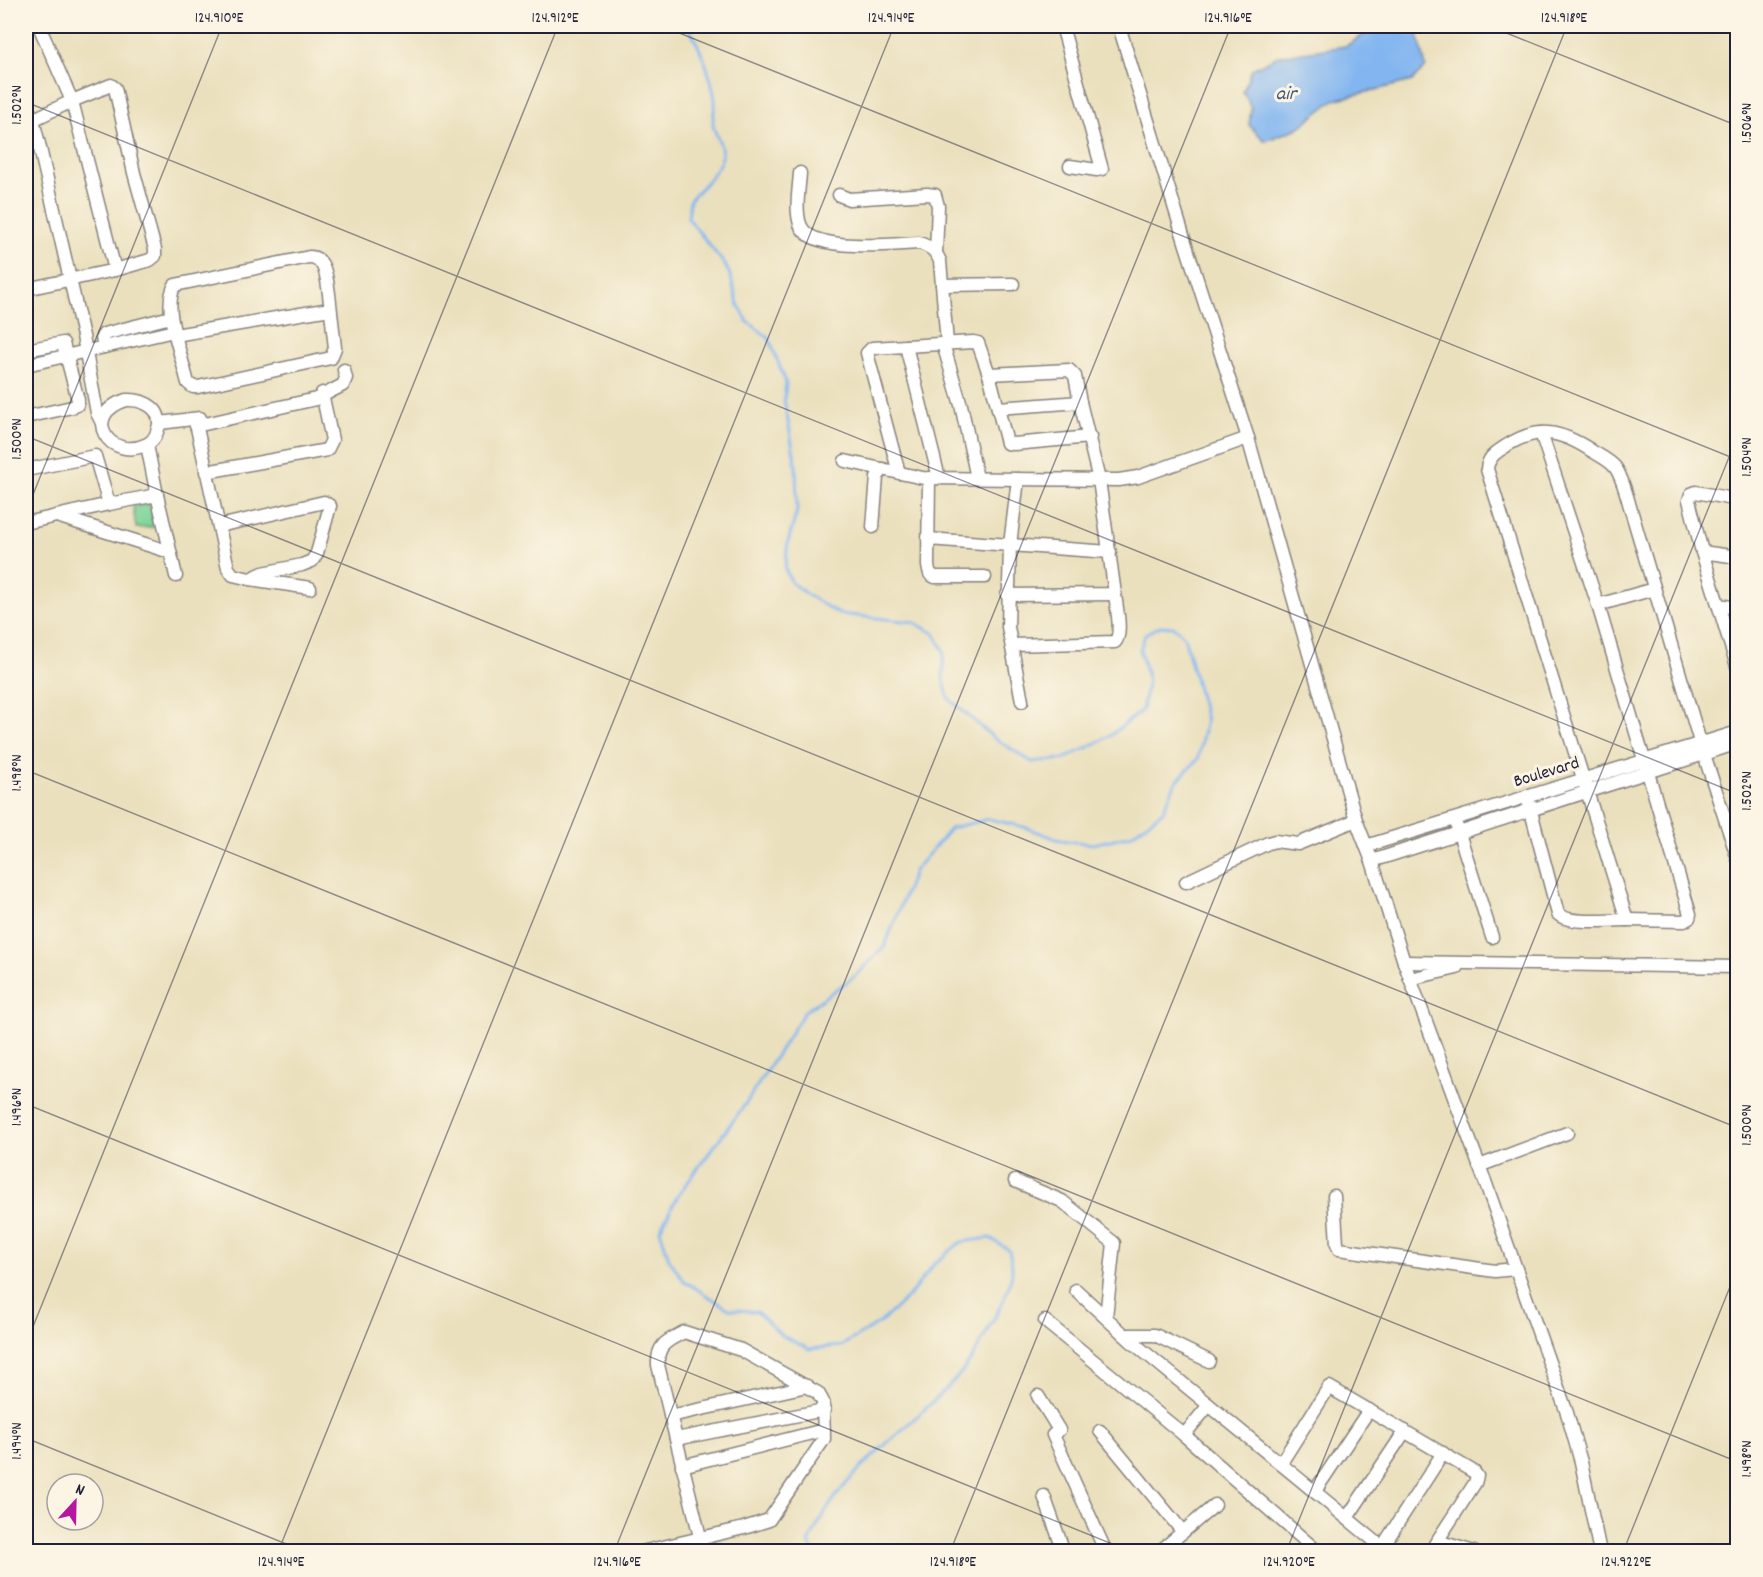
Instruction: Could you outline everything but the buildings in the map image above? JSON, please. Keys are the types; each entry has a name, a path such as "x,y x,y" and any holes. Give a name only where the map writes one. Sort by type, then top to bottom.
{"street":[{"path":"39,26 72,101 115,270"},
{"path":"1062,26 1102,169 1097,171 1070,166"},
{"path":"1119,26 1248,438 1356,820 1372,861 1410,979 1567,1413 1581,1462 1600,1551"},
{"path":"26,287 71,281 115,270 153,259 156,253 134,173 116,88 107,85 29,122"},
{"path":"26,103 71,281 97,412 104,435 112,444 129,448 147,445 156,435 160,423 158,414 150,406 131,400 108,409 102,423"},
{"path":"800,173 798,206 800,225 810,236 831,244 919,243 936,252"},
{"path":"839,195 844,199 935,195 938,206 936,252 940,261 945,343 977,478"},
{"path":"309,257 318,258 328,286 335,348 331,358 193,387 188,383 171,317 171,295 173,288 179,283 309,257"},
{"path":"942,285 1013,284"},
{"path":"26,364 175,333 330,309"},
{"path":"104,347 102,337 104,334 171,317"},
{"path":"26,350 63,342 76,391 77,405 26,417"},
{"path":"899,473 867,353 872,348 978,343 990,374 1008,443 1090,437"},
{"path":"906,346 934,478 928,539 930,574 936,577 985,577"},
{"path":"160,423 195,422 301,395 323,394 343,385 346,378 344,370"},
{"path":"990,374 1068,370 1075,376 1099,480 1120,633 1115,642 1012,645"},
{"path":"206,471 327,450 332,440 323,394"},
{"path":"998,408 1080,402"},
{"path":"195,422 230,572 236,577 310,588"},
{"path":"1527,796 1558,914 1571,920 1687,921 1690,916 1647,766 1598,605 1541,433"},
{"path":"1627,920 1487,469 1491,458 1521,437 1541,433 1558,433 1576,440 1615,468 1631,510 1737,859"},
{"path":"845,461 934,478 1099,480 1138,477 1248,438"},
{"path":"147,445 176,576"},
{"path":"26,470 94,456 97,458 109,504"},
{"path":"873,527 877,477 883,470"},
{"path":"1018,479 1010,544 1007,595 1008,627 1022,701"},
{"path":"1737,500 1701,492 1691,494 1690,506 1702,552 1736,656 1737,669"},
{"path":"26,523 157,495"},
{"path":"219,526 324,502 329,505 317,553 312,561 263,573 250,579"},
{"path":"56,516 170,552"},
{"path":"928,539 1110,552"},
{"path":"1702,552 1737,557"},
{"path":"1598,605 1654,589"},
{"path":"1007,595 1115,594"},
{"path":"1718,604 1737,608"},
{"name":"Boulevard","path":"1372,861 1588,791 1647,766 1702,748 1737,732"},
{"name":"Boulevard","path":"1702,748 1737,743"},
{"name":"Boulevard","path":"1366,846 1584,778 1647,766"},
{"path":"1186,882 1268,843 1275,841 1298,844 1356,820"},
{"path":"1454,820 1491,937"},
{"path":"1404,962 1737,967"},
{"path":"1410,979 1476,964"},
{"path":"1479,1166 1567,1133"},
{"path":"1015,1181 1062,1201 1114,1243 1106,1317"},
{"path":"1334,1196 1339,1249 1495,1271 1515,1269"},
{"path":"1076,1290 1125,1335 1315,1491 1381,1549 1443,1454"},
{"path":"1046,1321 1184,1435 1318,1551"},
{"path":"641,1551 700,1537 744,1528 769,1520 824,1439 824,1402 818,1393 741,1350 684,1332 665,1342 658,1353 658,1365 682,1466 700,1537 703,1551"},
{"path":"1125,1335 1155,1335 1209,1361"},
{"path":"670,1416 807,1386"},
{"path":"1281,1463 1329,1387 1474,1472 1477,1476 1475,1483 1434,1546 1474,1551"},
{"path":"1038,1396 1059,1430 1053,1436 1106,1551"},
{"path":"1184,1435 1209,1405"},
{"path":"676,1439 824,1410"},
{"path":"1315,1491 1369,1410"},
{"path":"682,1466 824,1430"},
{"path":"1100,1431 1183,1532"},
{"path":"1347,1518 1405,1431"},
{"path":"1044,1496 1064,1551"},
{"path":"1159,1551 1215,1505"}],"green space":[{"path":"150,504 154,527 136,528 133,506"}],"water":[{"name":"air","path":"1378,26 1416,26 1426,67 1412,81 1334,100 1298,128 1265,141 1249,125 1251,108 1243,91 1252,69 1278,56 1346,46"}],"waterway":[{"path":"688,26 711,81 715,103 713,124 722,155 715,171 690,200 688,218 725,265 738,304 748,322 769,338 786,383 784,399 796,465 797,511 788,542 785,569 792,583 839,614 913,622 934,633 944,651 943,679 949,699 994,738 1032,762 1064,759 1110,736 1142,710 1148,680 1140,650 1145,634 1160,626 1174,627 1184,636 1206,720 1198,759 1176,782 1163,811 1131,835 1093,844 1060,840 1024,827 989,819 951,828 914,871 885,946 854,977 805,1011 746,1103 678,1195 660,1230 669,1259 684,1281 729,1309 757,1312 781,1335 809,1349 841,1346 881,1322 909,1296 934,1264 961,1242 990,1238 1009,1250 1012,1274 1008,1289 973,1356 940,1395 877,1452 838,1493 809,1543 813,1552"}]}
